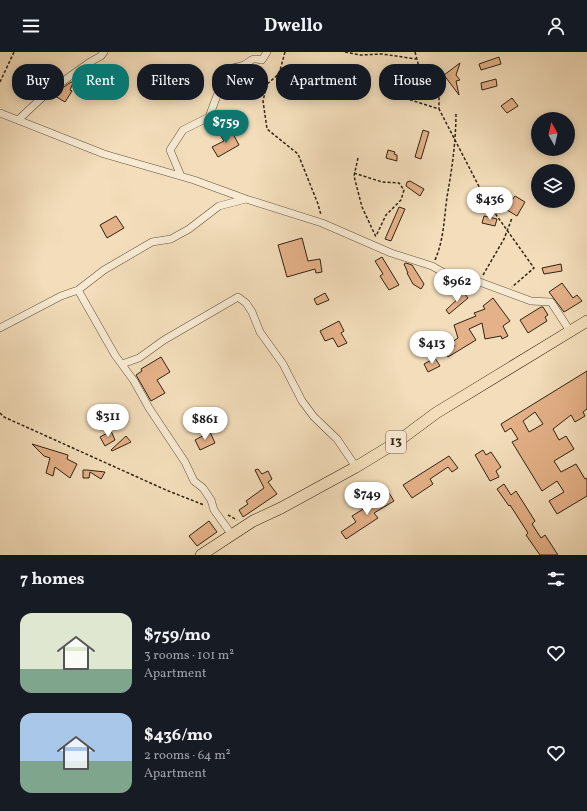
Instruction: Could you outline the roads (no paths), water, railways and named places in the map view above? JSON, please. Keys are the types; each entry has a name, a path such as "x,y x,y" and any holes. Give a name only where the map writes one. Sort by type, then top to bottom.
{"main road":[{"name":"13","path":"201,555 253,521 281,508 356,468 397,442 436,413 587,321"}],"street":[{"path":"18,120 48,92 90,62 101,56 104,52"},
{"path":"181,176 170,150 183,130 209,117 227,69 245,64 250,60 262,60 267,52"},
{"path":"0,113 104,154 181,176 246,199 322,223 382,249 432,266 448,275 458,274 508,291 531,301 551,302 570,331"},
{"path":"0,328 61,296 78,290 104,270 152,242 171,239 189,229 219,206 246,199"},
{"path":"78,290 149,408 185,462 194,480 203,488 211,500 214,510 232,535"},
{"path":"122,364 139,358 164,340 238,297 246,303 252,312 260,332 283,364 302,401 314,417 337,439 356,468"}]}
